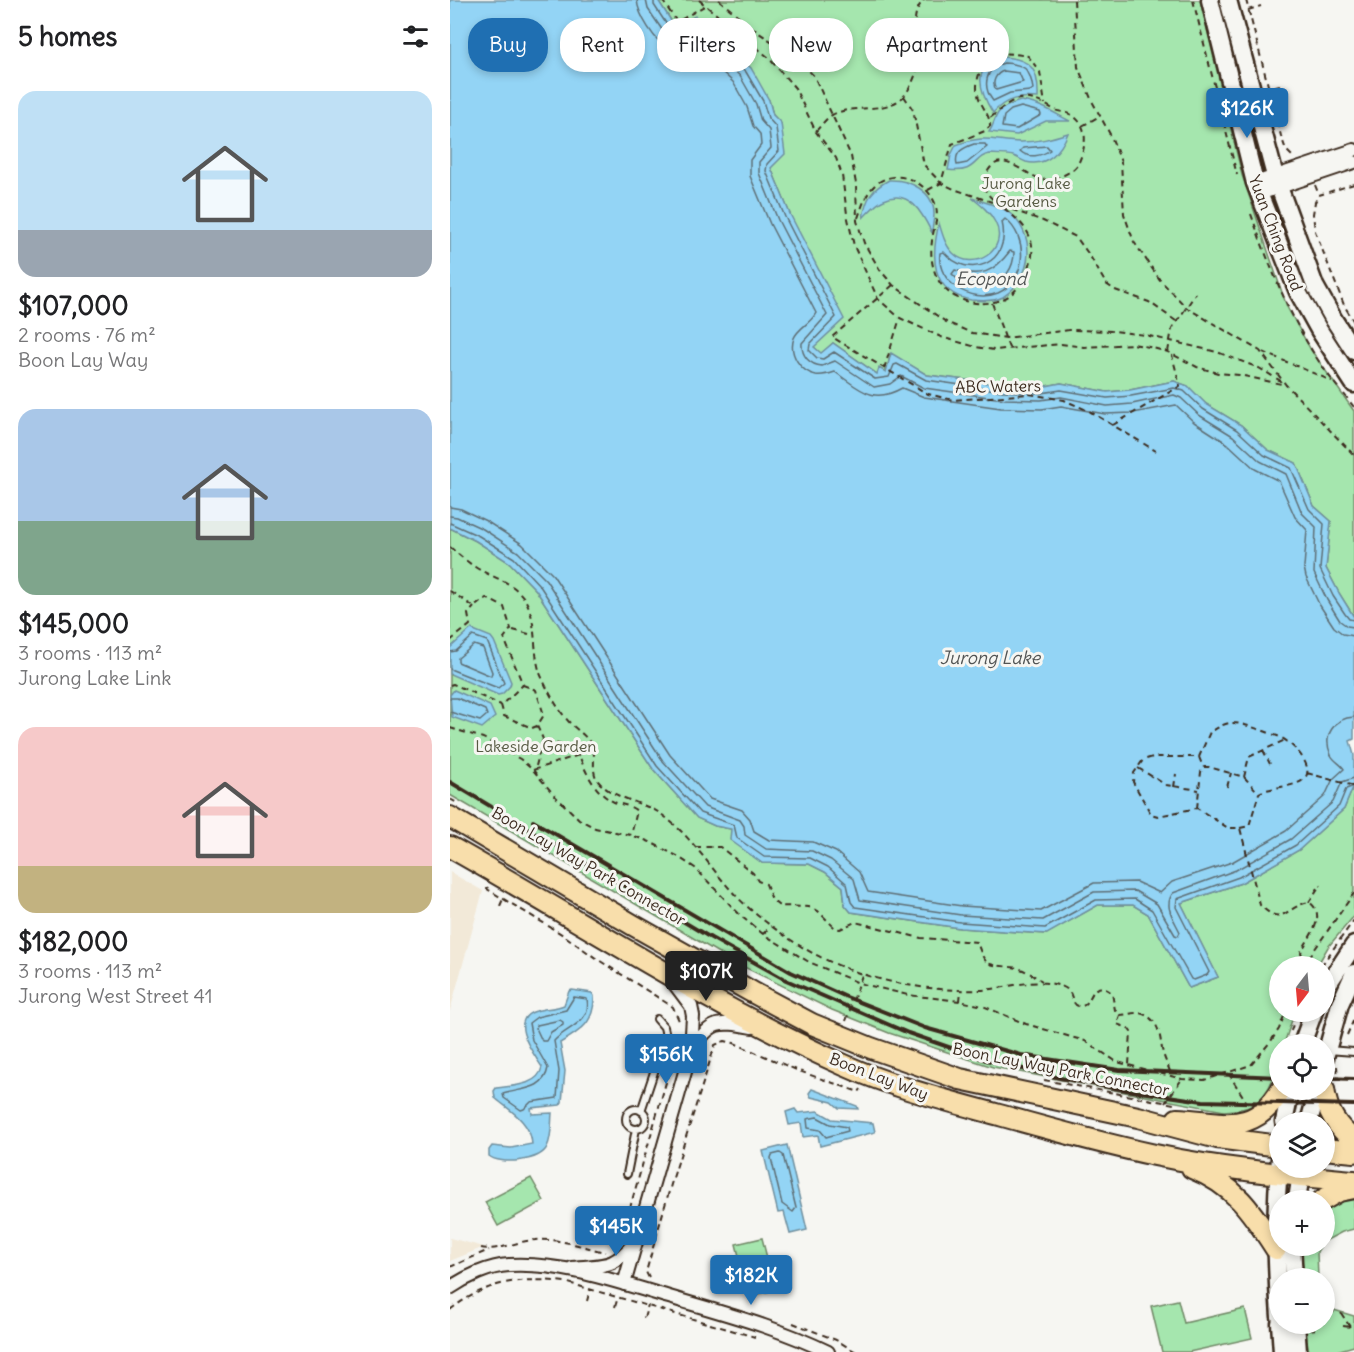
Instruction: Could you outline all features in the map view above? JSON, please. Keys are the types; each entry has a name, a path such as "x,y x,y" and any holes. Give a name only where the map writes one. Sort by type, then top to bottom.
{"main road":[{"name":"Boon Lay Way","path":"455,811 510,852 633,925 812,1024 960,1079 1138,1117 1217,1138 1269,1145"},
{"name":"Boon Lay Way","path":"450,847 665,972 771,1030 845,1065 934,1097 1156,1155 1269,1165"},
{"path":"510,852 498,854 498,859 520,886"},
{"path":"1138,1117 1241,1123 1257,1118 1274,1100"},
{"path":"1327,1100 1336,1124 1354,1140"},
{"path":"1335,1150 1354,1152"},
{"path":"1156,1155 1205,1173 1224,1183 1269,1230"},
{"name":"Boon Lay Way","path":"1335,1177 1354,1181"},
{"path":"1335,1193 1354,1188"}],"street":[{"name":"Yuan Ching Road","path":"1210,0 1257,189 1305,304 1318,330 1354,384"},
{"name":"Yuan Ching Road","path":"1228,0 1277,181 1320,296 1354,351"},
{"path":"1257,189 1354,150"},
{"path":"1277,181 1354,162"},
{"path":"1305,304 1320,296"},
{"path":"1335,974 1354,945"},
{"path":"624,1284 691,1051 693,1024 691,1006 665,972"},
{"path":"1332,1034 1340,1004 1354,973"},
{"path":"691,1051 704,1031 725,1022 771,1030"},
{"path":"565,1269 611,1265 621,1258 638,1238"},
{"path":"450,1288 463,1279 505,1265 565,1269 718,1311 803,1340 828,1352"},
{"path":"1281,1334 1282,1352"},
{"path":"1298,1352 1301,1334"}],"lane":[{"path":"641,1111 666,1036 664,1027 657,1019"},
{"path":"1335,1055 1354,1052"},
{"path":"632,1110 641,1111 645,1115 646,1122 642,1127 636,1129 630,1127 626,1118 632,1110"},
{"path":"627,1174 636,1129"}],"path":[{"path":"662,0 677,22 706,5"},
{"path":"699,0 768,57 795,88 816,132 836,158 842,175 854,246 878,298 900,318 941,337 976,347 994,350 1062,344 1084,347 1133,344 1168,352 1197,367 1218,373 1286,385"},
{"path":"719,0 759,33 795,57 814,76 851,156 856,184 857,221 864,243 880,270 893,285 946,322 972,333 1006,338 1070,330 1114,331 1170,341 1217,352 1259,368 1286,385"},
{"path":"816,132 831,115 892,104 904,96 914,78 919,59 914,25 916,13 924,0"},
{"path":"1074,0 1078,67 1121,162 1124,214 1134,242 1160,280 1187,308 1260,351 1332,381"},
{"path":"1246,0 1286,150 1291,156 1300,160"},
{"path":"1242,12 1261,6"},
{"path":"928,190 941,183 952,144 985,131 990,126 990,118 978,95 978,77 985,62 994,55 1005,53 1028,56 1040,72 1045,104"},
{"path":"1262,90 1281,85"},
{"path":"904,96 913,110 924,165 941,183 1043,221 1076,237 1106,284 1115,290 1149,302 1176,321"},
{"path":"857,221 866,196 876,184 894,177 916,181 928,190 936,204 938,216 931,242 932,267 939,284 965,302 978,304 992,303 1014,293 1024,279 1031,255 1031,241 1024,225 1012,213 995,203 985,192 984,179 997,163 1004,162 1047,180 1071,172 1077,166 1086,138 1082,126 1071,115 1045,104 1021,99 1003,106 990,118"},
{"path":"1082,126 1100,116"},
{"path":"1354,184 1319,195 1315,202 1313,224 1344,305 1354,322"},
{"path":"878,298 893,285"},
{"path":"1168,352 1172,329 1196,293"},
{"name":"ABC Waters","path":"878,298 832,337 928,394 953,400 1029,394 1044,396 1078,405 1156,452"},
{"path":"992,303 1010,348"},
{"path":"884,369 900,318"},
{"path":"1260,351 1286,385 1354,455"},
{"path":"1113,425 1180,386 1172,355"},
{"path":"450,548 477,568 515,587 524,599 529,609 540,673 560,711 592,746 593,770 598,780 608,789 657,812 676,826 730,889 771,926 814,954 862,974 910,985 938,990 960,990 1044,983"},
{"path":"450,591 474,607"},
{"path":"450,641 470,625 468,614 486,598 504,607 511,629"},
{"path":"511,629 533,636"},
{"path":"501,705 504,716 532,728 537,726 544,715 536,690 523,685 504,638 511,629"},
{"path":"450,685 453,684 501,705"},
{"path":"501,705 523,685"},
{"path":"1197,808 1203,767 1199,757 1210,732 1230,723 1286,740 1306,761 1307,773 1300,782 1259,793 1249,826 1228,828 1197,808 1158,816 1151,814 1134,786 1133,777 1143,760 1152,757 1199,757"},
{"path":"534,768 543,738 537,726"},
{"path":"450,728 475,735 499,746 534,768 555,796 579,819 595,828 631,835 650,842 677,856 695,868 742,917 763,934 809,962 859,984 908,995 983,1006 1045,1030 1085,1041 1118,1062 1182,1079 1204,1080 1251,1065 1279,1029 1282,1022"},
{"path":"543,738 577,750 591,781 604,795 614,802 637,811 631,835"},
{"path":"1244,777 1249,756 1286,740"},
{"path":"1263,750 1269,764"},
{"path":"534,768 579,755"},
{"path":"1203,767 1209,766 1244,777 1259,793"},
{"path":"1138,767 1166,785 1199,790"},
{"path":"1227,788 1231,773"},
{"path":"1307,773 1354,786"},
{"path":"1174,787 1176,774"},
{"path":"604,795 608,789"},
{"path":"450,799 455,811"},
{"path":"1240,828 1260,905 1268,913 1283,916 1301,904 1309,902 1321,886"},
{"path":"695,847 720,847 749,869 758,881 766,884 772,900 779,906 809,907 818,911 835,928 855,922 921,938 977,942 985,961 992,966 1020,969 1044,983 1067,989 1077,1006 1087,1003 1093,990 1107,989 1112,993 1114,1010 1120,1015"},
{"path":"489,884 487,890 565,936 673,1007 682,1027 618,1247"},
{"path":"1307,956 1354,893"},
{"path":"500,906 504,899"},
{"path":"1302,956 1301,952 1318,916 1317,909 1309,902"},
{"path":"1328,956 1354,921"},
{"path":"763,934 771,926"},
{"path":"809,962 814,954"},
{"path":"846,1021 862,974"},
{"path":"908,995 910,985"},
{"path":"960,990 960,1001"},
{"path":"1120,1015 1133,1012 1152,1019 1161,1036 1162,1050 1172,1076"},
{"path":"1120,1015 1117,1024 1128,1028 1131,1032 1129,1065"},
{"path":"1346,1037 1354,1019"},
{"path":"650,1280 646,1272 715,1045 725,1041 734,1043 835,1084 859,1092 860,1089 867,1091"},
{"path":"1228,1073 1251,1109"},
{"name":"Boon Lay Way Park Connector","path":"1039,1079 1176,1104"},
{"path":"1165,1102 1182,1079"},
{"path":"450,1267 489,1250 535,1239 557,1241 607,1253"},
{"path":"481,1248 489,1250"},
{"path":"450,1310 483,1288 517,1281 565,1282 763,1339"},
{"path":"587,1302 590,1289"},
{"path":"615,1307 618,1297"},
{"path":"458,1304 462,1309"},
{"path":"644,1318 648,1305"},
{"path":"1341,1313 1352,1328"},
{"path":"793,1323 836,1340 856,1352"},
{"path":"1343,1326 1352,1328"}],"shaded area":[{"path":"450,872 483,891 450,1011"},
{"path":"450,1238 484,1247 450,1261"}],"green space":[{"name":"Jurong Lake Gardens","path":"658,0 1200,0 1242,175 1287,307 1311,350 1354,411 1354,617 1326,568 1331,521 1314,506 1296,463 1268,450 1241,425 1206,404 1187,386 1174,381 1107,392 1061,383 1041,387 1004,385 927,375 891,354 886,373 877,374 833,343 821,354 814,347 790,214 771,168 781,124 773,115 769,100 733,72 757,72 757,18 669,18"},
{"name":"Lakeside Garden","path":"450,528 476,541 510,563 536,590 653,769 697,818 715,826 731,829 762,863 809,864 825,872 843,887 845,905 851,912 960,928 1046,934 1098,905 1133,905 1148,914 1189,988 1218,977 1181,903 1241,883 1299,850 1344,809 1354,785 1354,916 1323,956 1269,956 1269,1022 1291,1022 1287,1034 1269,1034 1269,1087 1264,1094 1251,1106 1224,1111 993,1067 889,1033 832,1010 734,962 450,795"},
{"path":"531,1178 544,1201 498,1226 485,1202"},
{"path":"1354,1197 1354,1229 1335,1236 1335,1202"},
{"path":"762,1238 775,1290 749,1296 736,1244"},
{"path":"1297,1256 1317,1256 1318,1268 1296,1268"},
{"path":"1178,1300 1184,1323 1245,1309 1252,1338 1189,1352 1162,1352 1151,1306"},
{"path":"1335,1310 1354,1316 1354,1346 1333,1352 1309,1352 1306,1334 1335,1334"}],"water":[{"name":"Jurong Lake","path":"450,0 658,0 669,18 657,18 657,72 753,72 769,100 773,115 781,123 785,154 771,168 790,214 844,319 814,347 821,353 833,343 877,374 879,368 886,372 891,353 927,375 1004,385 1041,387 1061,383 1107,392 1174,381 1188,386 1206,404 1241,425 1268,450 1296,463 1314,506 1331,521 1326,568 1354,617 1354,739 1350,741 1354,755 1354,785 1344,809 1299,850 1241,883 1181,903 1218,977 1189,988 1148,914 1133,905 1098,905 1047,934 960,928 851,912 845,905 843,887 825,872 809,864 762,863 730,840 731,829 715,826 697,818 653,769 536,590 510,563 476,541 450,528"},
{"path":"1009,58 1021,60 1027,63 1035,73 1038,98 1025,97 1008,101 993,113 984,97 982,73 1009,72"},
{"path":"1021,101 1040,106 1070,121 1046,121 1017,135 989,132 1000,111"},
{"path":"1068,133 1061,146 1047,160 1034,163 1012,156 990,154 965,169 948,170 956,145 982,139 1027,142"},
{"path":"889,180 912,184 930,199 934,214 932,233 920,211 908,200 901,198 893,197 881,201 863,218 871,195"},
{"name":"Ecopond","path":"972,198 1007,211 1017,220 1027,243 1026,267 1021,278 1003,297 996,300 971,300 958,296 941,281 937,271 935,248 939,223 948,246 961,259 970,261 979,259 994,249 998,241 998,232 993,218"},
{"path":"471,629 491,637 494,641 511,682 502,694 498,695 450,674 450,648"},
{"path":"454,690 490,706 495,717 482,728 452,717 450,695"},
{"path":"569,991 592,993 594,1005 585,1025 560,1043 565,1071 562,1102 560,1105 531,1108 532,1114 552,1113 549,1143 543,1152 528,1159 510,1161 494,1159 489,1156 492,1146 511,1148 532,1144 531,1136 524,1123 495,1098 494,1091 496,1088 523,1084 536,1078 540,1073 542,1067 528,1045 523,1021 536,1011 564,1005"},
{"path":"812,1089 857,1106 858,1109 839,1108 832,1102 811,1097 809,1093"},
{"path":"795,1109 798,1113 818,1111 832,1119 873,1123 875,1132 820,1146 818,1135 803,1137 801,1123 789,1125 786,1112"},
{"path":"787,1145 807,1230 790,1234 784,1212 778,1213 763,1151"}],"railway":[{"path":"450,782 711,938 786,980 908,1033 986,1060 1060,1078 1119,1089 1203,1101 1354,1105"},
{"path":"533,821 791,972 925,1028 1021,1055 1119,1070 1269,1077"},
{"path":"1335,1078 1354,1079"}]}
